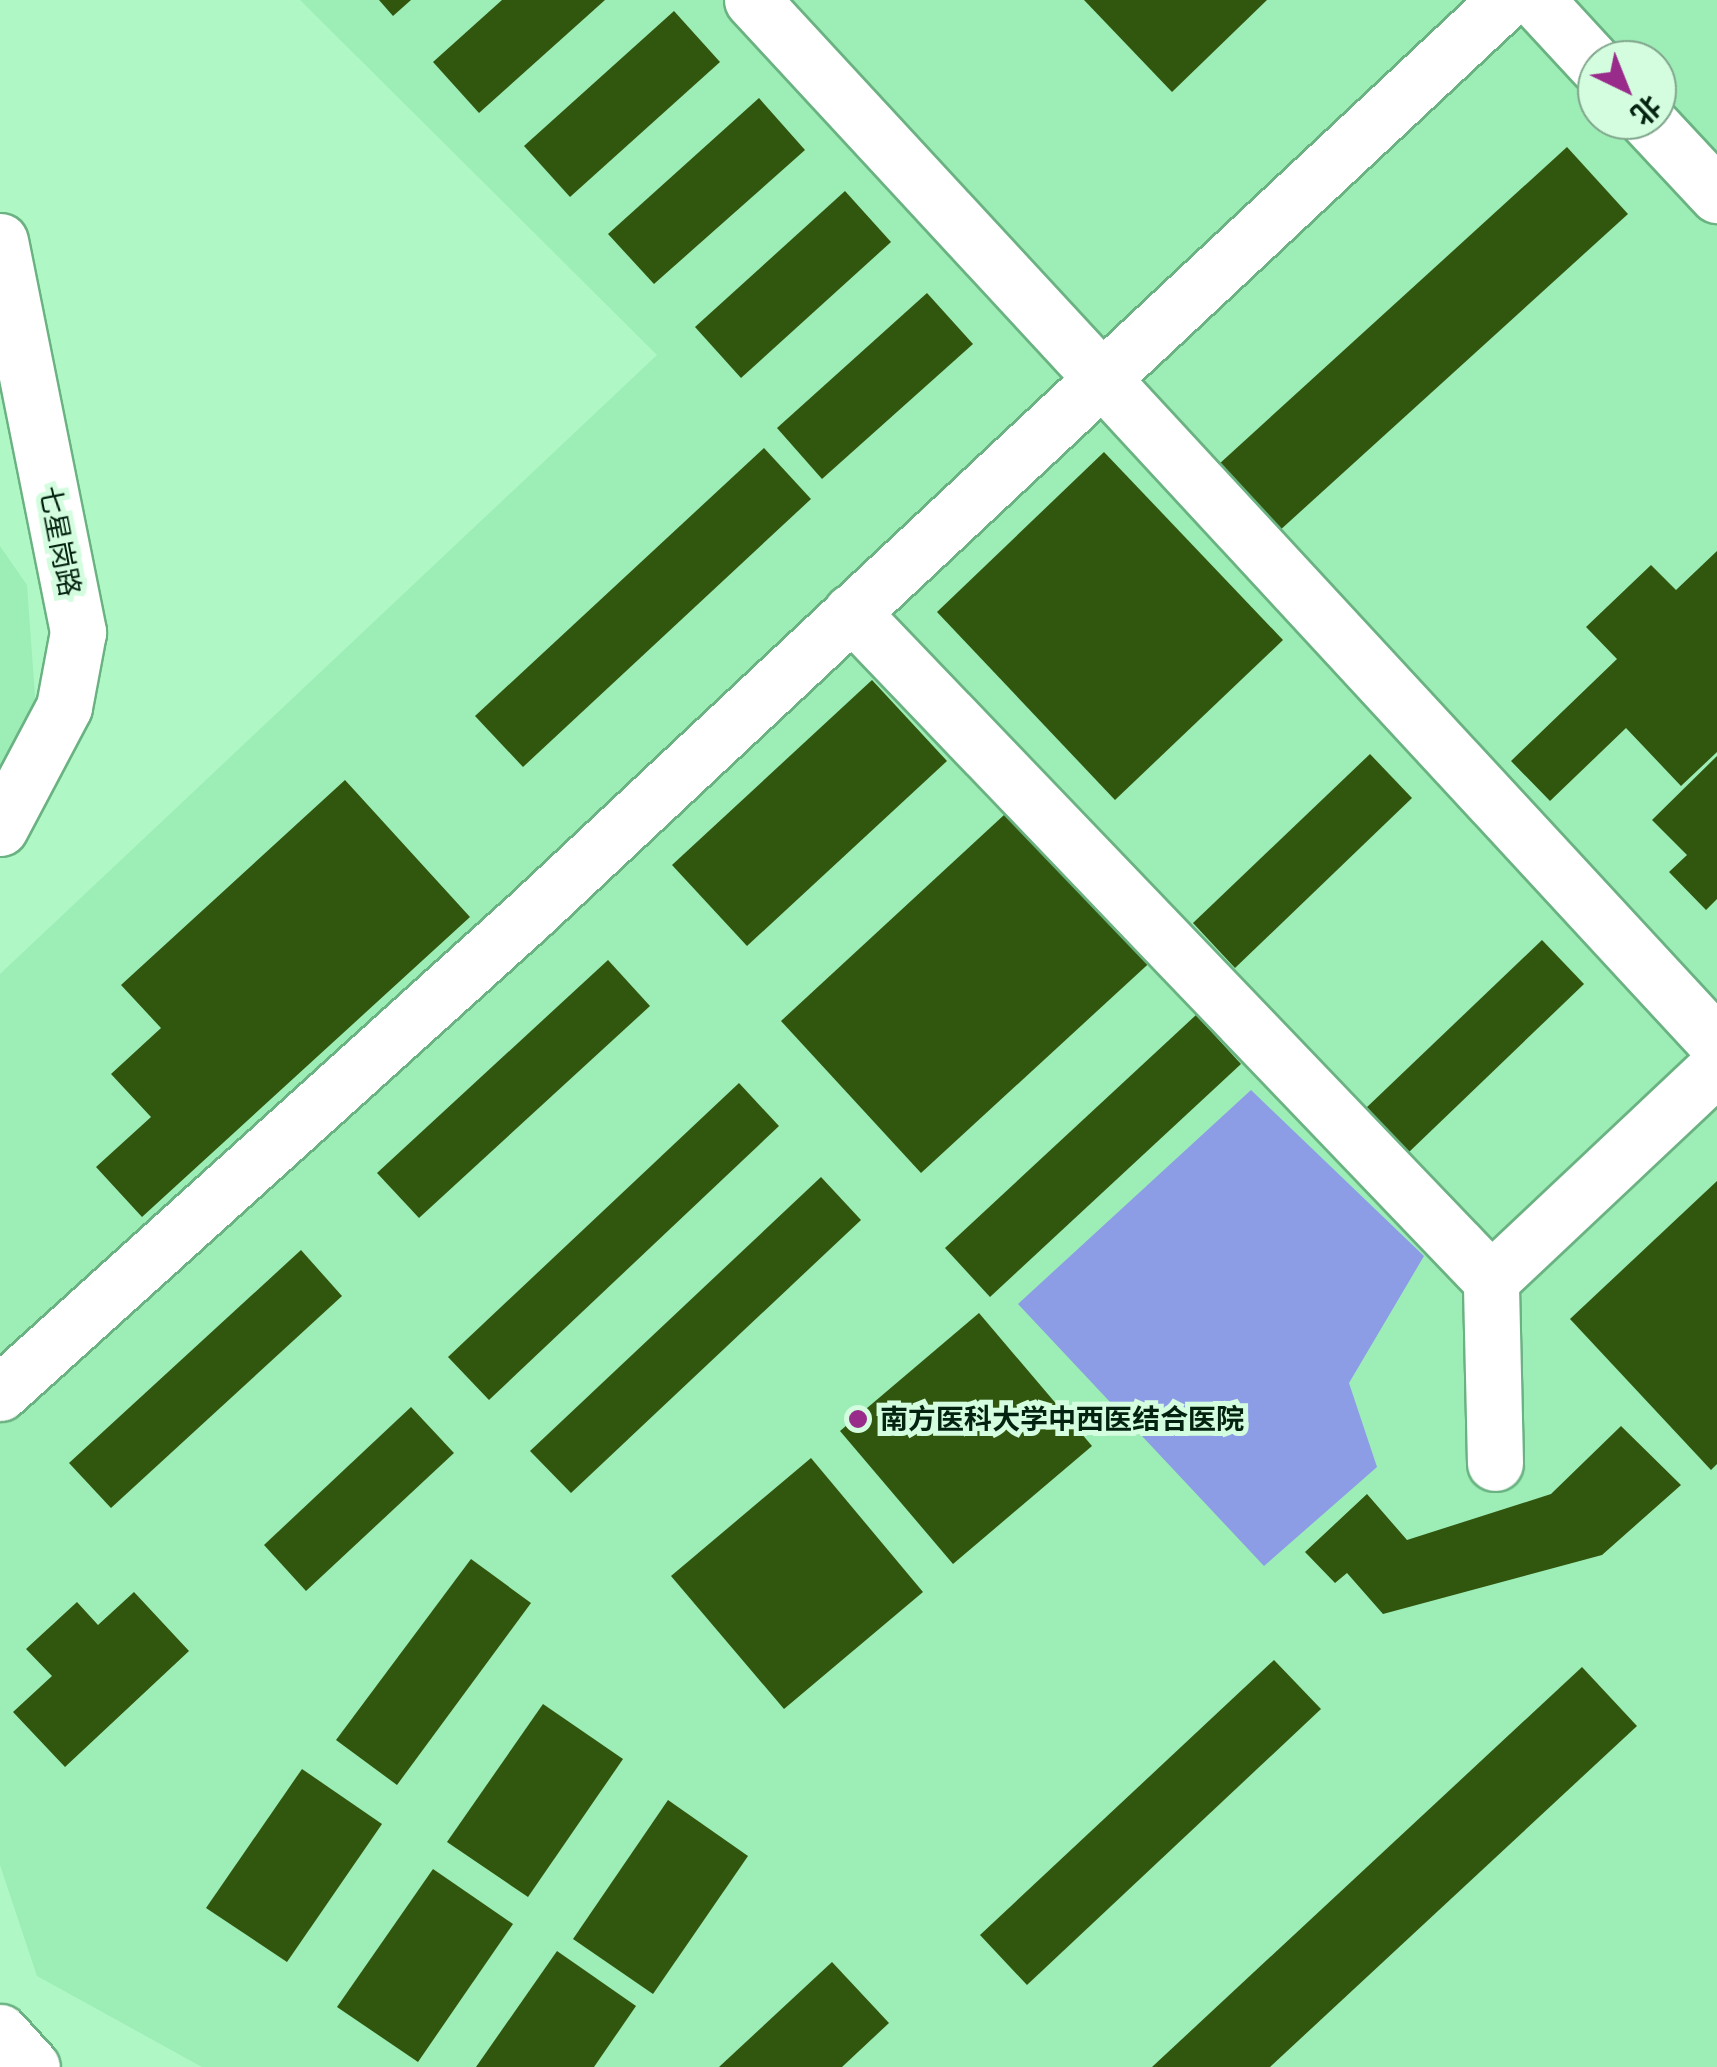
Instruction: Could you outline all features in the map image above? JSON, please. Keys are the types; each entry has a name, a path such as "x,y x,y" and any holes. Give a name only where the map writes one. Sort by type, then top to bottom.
{"street":[{"path":"752,0 1717,1044"},
{"path":"0,1393 851,612 1506,0"},
{"path":"1536,0 1577,44"},
{"path":"1666,140 1717,195"},
{"name":"七星岗路","path":"0,241 78,632 64,708 0,828"},
{"path":"851,612 1491,1280 1495,1463"},
{"path":"1491,1280 1717,1067"},
{"path":"0,2032 32,2067"}],"shaded area":[{"name":"南方医科大学中西医结合医院","path":"300,0 1717,0 1717,2067 202,2067 37,1976 0,1865 0,974 657,355"},
{"path":"0,546 27,585 36,709 0,776"},
{"path":"1251,1090 1424,1256 1349,1383 1377,1467 1264,1566 1018,1304"}],"building":[{"path":"379,0 411,0 393,16"},
{"path":"502,0 605,0 479,113 433,62"},
{"path":"1084,0 1267,0 1172,92"},
{"path":"674,11 720,62 570,197 524,146"},
{"path":"759,98 805,150 654,284 608,234"},
{"path":"1567,147 1628,214 1278,532 1218,465"},
{"path":"845,191 891,242 741,378 695,327"},
{"path":"927,293 973,344 822,479 777,428"},
{"path":"764,448 811,499 523,767 475,716"},
{"path":"1104,452 1283,640 1115,800 937,612"},
{"path":"1717,551 1717,752 1681,786 1626,728 1550,801 1511,761 1617,659 1586,627 1651,565 1676,590"},
{"path":"872,680 947,761 747,946 672,865"},
{"path":"1370,754 1412,798 1235,968 1193,923"},
{"path":"1717,756 1717,899 1706,910 1669,872 1687,855 1652,820"},
{"path":"345,780 470,917 142,1217 96,1167 151,1117 111,1074 161,1028 121,985"},
{"path":"1017,803 1157,956 921,1173 781,1021"},
{"path":"1542,940 1584,984 1408,1153 1365,1109"},
{"path":"608,960 650,1006 419,1218 377,1173"},
{"path":"1196,1015 1241,1064 990,1297 945,1248"},
{"path":"739,1083 779,1126 489,1400 448,1357"},
{"path":"821,1177 861,1220 571,1493 530,1451"},
{"path":"1717,1181 1717,1464 1711,1470 1570,1319"},
{"path":"301,1250 342,1296 111,1508 69,1463"},
{"path":"979,1313 1092,1446 953,1564 840,1431"},
{"path":"411,1407 454,1453 306,1591 264,1545"},
{"path":"1621,1426 1681,1485 1602,1555 1383,1614 1347,1573 1335,1583 1305,1552 1367,1494 1407,1540 1551,1494"},
{"path":"811,1458 923,1592 784,1709 671,1576"},
{"path":"471,1559 531,1603 397,1785 336,1740"},
{"path":"134,1592 189,1651 65,1767 13,1712 52,1676 26,1649 77,1602 98,1625"},
{"path":"1274,1660 1321,1709 1027,1985 980,1935"},
{"path":"1582,1667 1637,1726 1270,2067 1152,2067"},
{"path":"543,1704 623,1759 528,1897 447,1842"},
{"path":"302,1769 382,1824 287,1962 206,1908"},
{"path":"668,1800 748,1856 653,1994 573,1939"},
{"path":"433,1869 513,1924 418,2062 337,2007"},
{"path":"557,1951 636,2006 594,2067 476,2067"},
{"path":"832,1962 889,2023 842,2067 719,2067"}],"place":[{"name":"南方医科大学中西医结合医院","path":"858,1419"}]}
